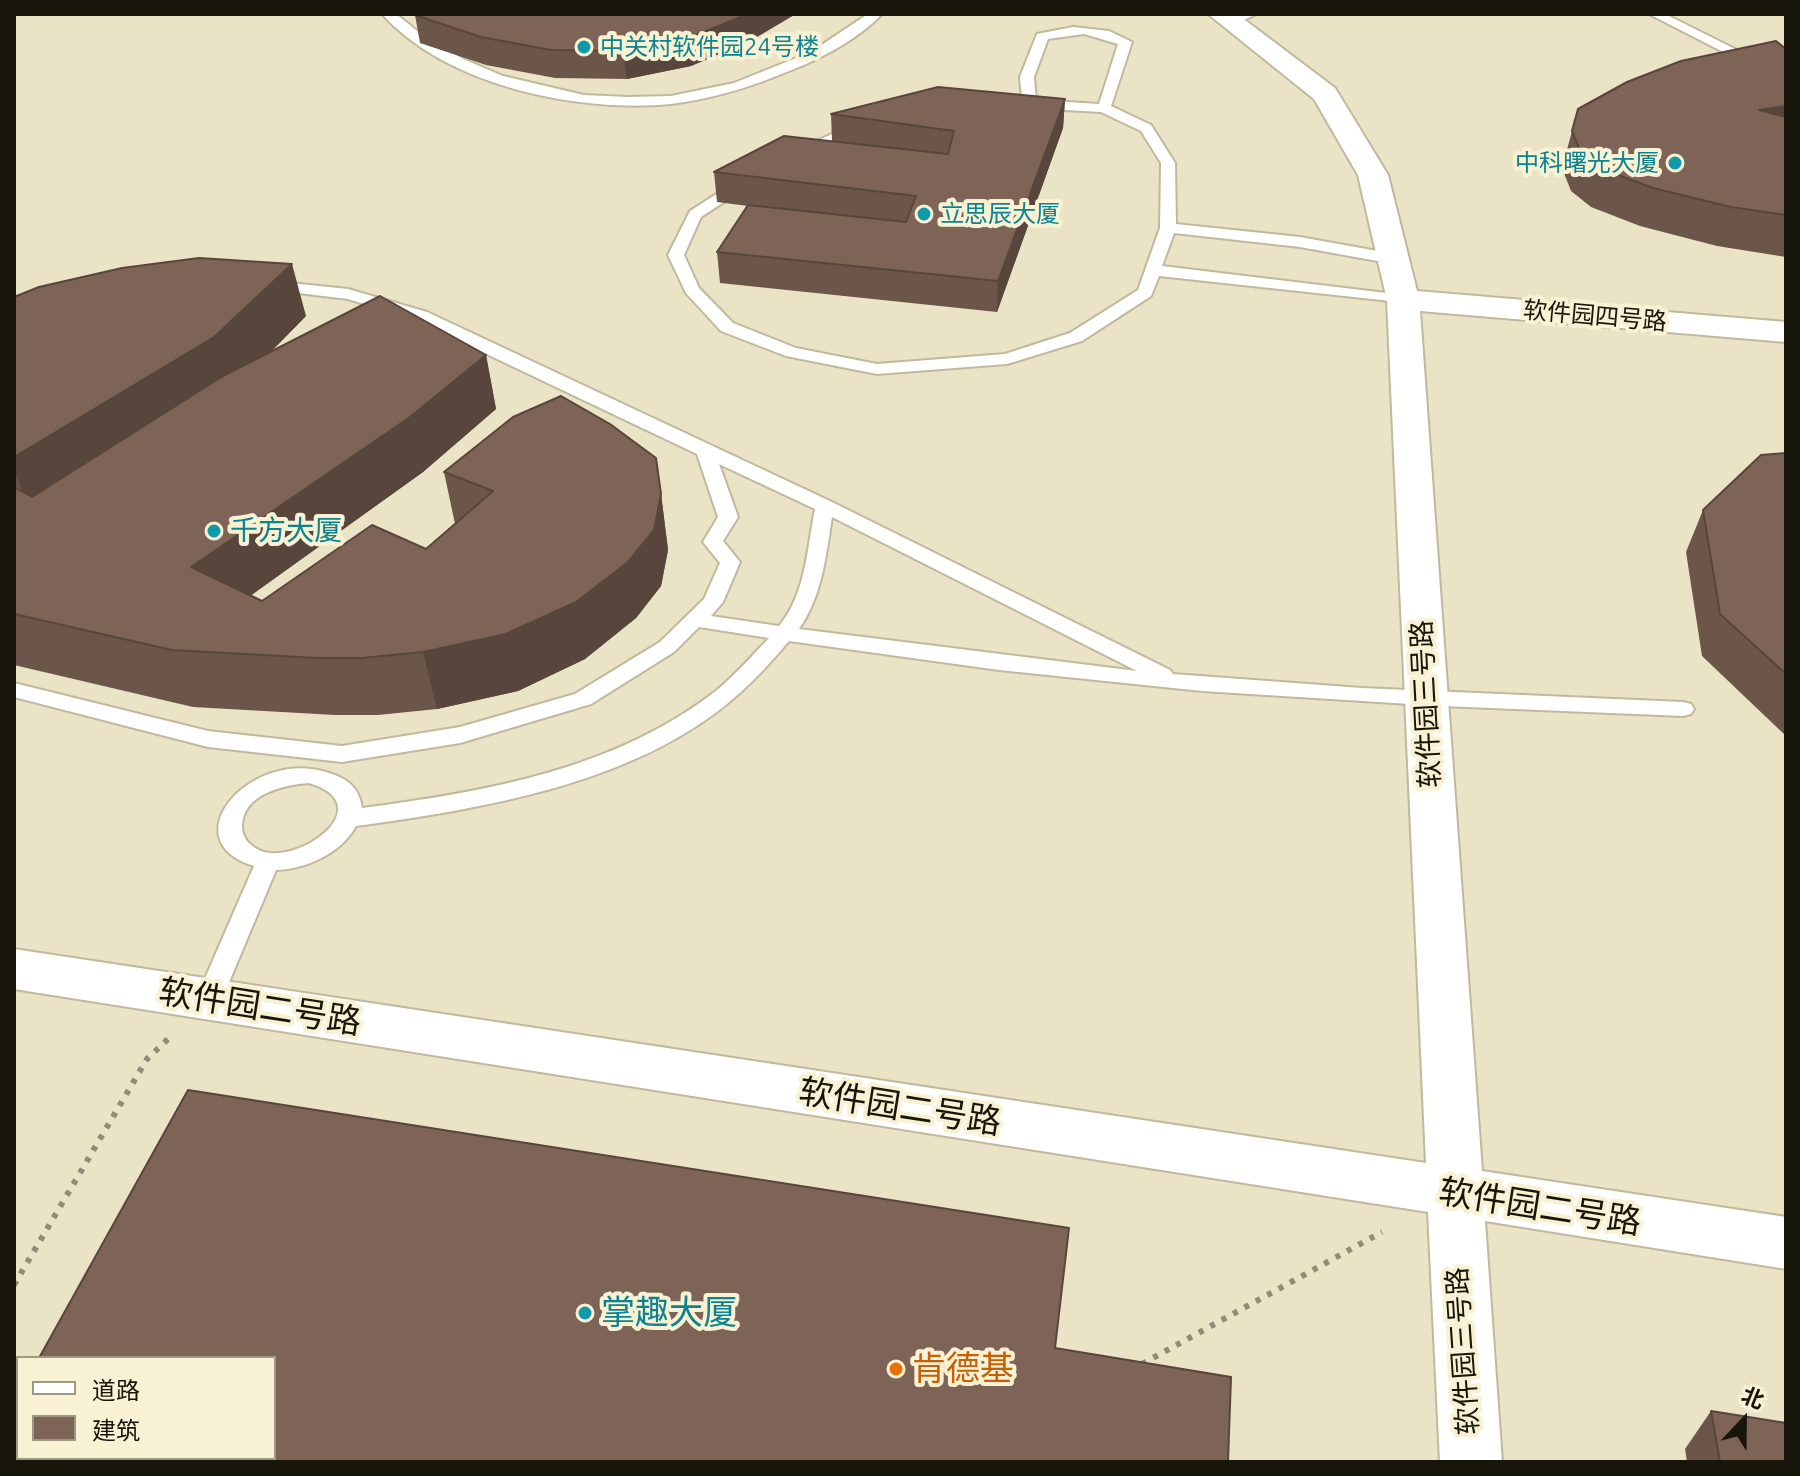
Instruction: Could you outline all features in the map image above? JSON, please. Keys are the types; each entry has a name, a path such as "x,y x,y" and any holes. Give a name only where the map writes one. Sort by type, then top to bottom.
{"street":[{"name":"软件园三号路","path":"1235,16 1325,94 1373,175 1398,280 1471,1462"},
{"name":"软件园四号路","path":"1398,280 1786,332"},
{"name":"软件园二号路","path":"14,969 1453,1194 1786,1243"}],"lane":[{"path":"388,14 407,32 466,65 559,95 607,102 639,102 714,92 818,54 876,14"},
{"path":"1655,14 1742,56"},
{"path":"1029,104 1027,77 1042,37 1062,29 1108,33 1125,42 1104,108"},
{"path":"1029,104 1104,108 1146,128 1168,163 1168,228 1145,293 1076,337 1007,359 877,369 792,352 727,327 692,290 676,255 695,214 759,173 852,130 961,108 1029,104"},
{"path":"1168,228 1300,242 1398,280"},
{"path":"1160,271 1398,280"},
{"path":"245,286 325,288 388,303 421,316 825,506 1175,680"},
{"path":"14,690 208,739 342,754 460,735 583,699 667,647 713,602 730,562 713,542 728,517 705,451"},
{"path":"350,818 414,810 521,788 576,772 668,732 729,694 786,634 802,606 812,576 825,506"},
{"path":"695,620 1045,669 1425,699 1683,709"},
{"path":"309,775 314,750"},
{"path":"309,775 326,777 348,793 350,818 342,832 328,845 310,855 268,861 250,857 236,847 229,835 229,820 237,805 268,782 309,775"},
{"path":"209,999 268,861"}],"path":[{"path":"14,1285 147,1059 209,999"},
{"path":"1131,1371 1185,1338 1453,1194"}],"building":[{"path":"748,14 689,38 623,51 551,50 481,37 415,15"},
{"name":"中科曙光大厦","path":"1776,41 1786,49 1786,106 1759,110 1786,117 1786,215 1731,207 1653,188 1602,169 1581,153 1572,131 1578,109 1627,82 1681,61"},
{"path":"938,87 1065,99 998,281 717,252 748,205 906,222 916,196 714,172 784,136 948,154 954,131 831,114"},
{"path":"199,258 292,264 214,337 14,457 14,297 39,287 122,268"},
{"path":"380,296 486,355 410,417 191,567 262,601 372,525 426,549 493,491 444,472 513,417 561,396 610,424 656,458 661,494 654,530 628,562 576,602 506,634 423,652 362,658 172,650 14,614 14,487 32,497 223,376"},
{"path":"1786,453 1786,674 1720,614 1703,510 1761,455"},
{"name":"掌趣大厦","path":"188,1090 1069,1228 1055,1348 1231,1377 1228,1462 14,1462 16,1400 16,1460 276,1460 276,1356 40,1356"},
{"path":"1711,1411 1786,1423 1786,1462 1720,1462"}],"place":[{"name":"中关村软件园24号楼","path":"584,47"},
{"name":"中科曙光大厦","path":"1675,163"},
{"name":"立思辰大厦","path":"924,214"},
{"name":"千方大厦","path":"214,531"},
{"name":"掌趣大厦","path":"585,1313"},
{"name":"肯德基","path":"896,1369"}]}
